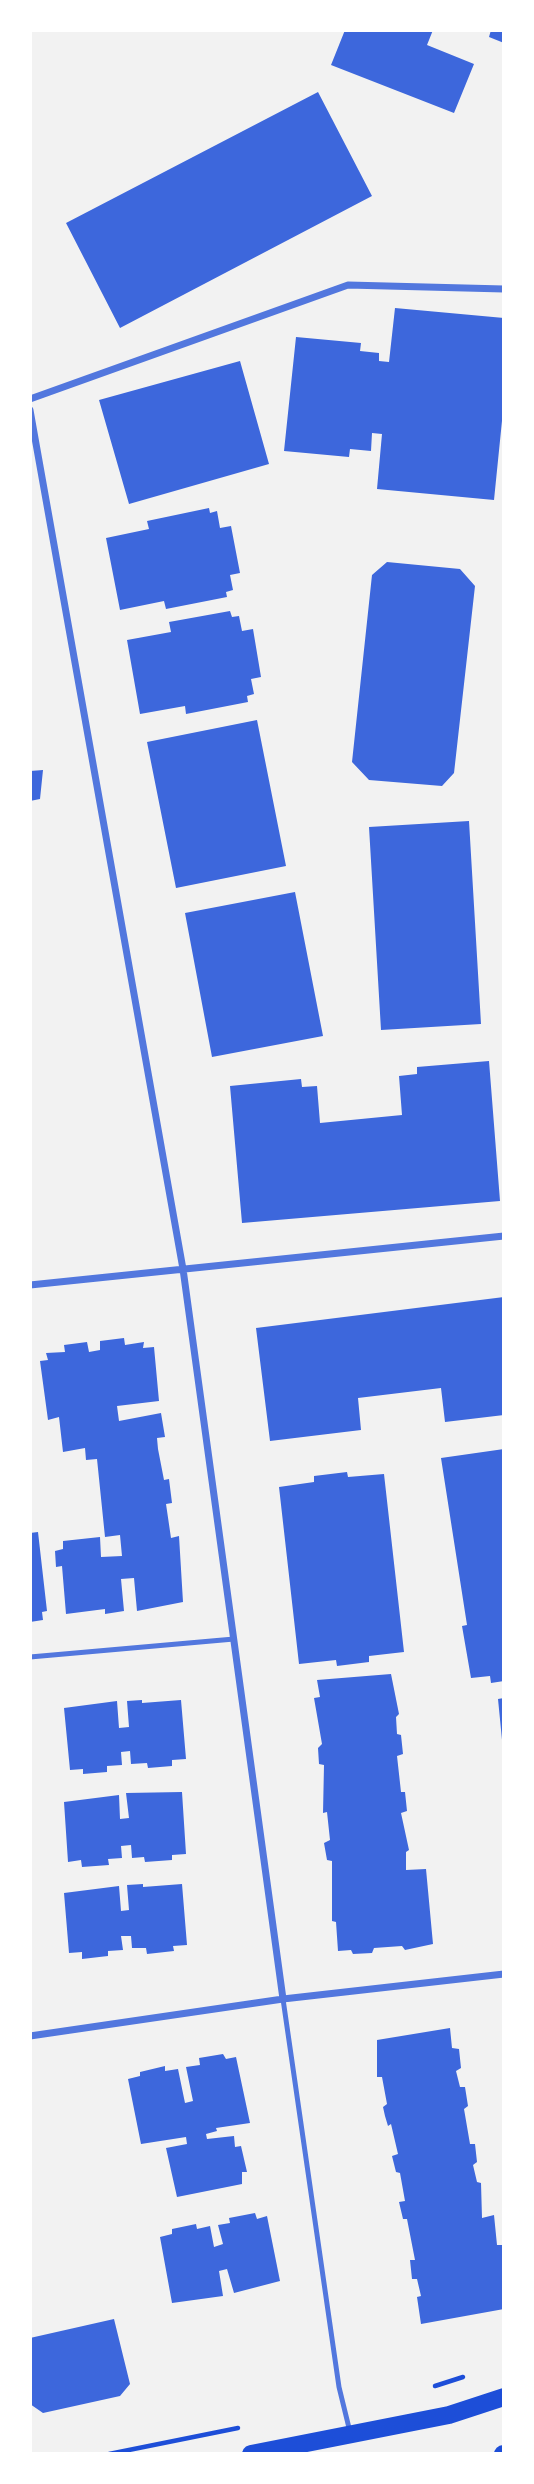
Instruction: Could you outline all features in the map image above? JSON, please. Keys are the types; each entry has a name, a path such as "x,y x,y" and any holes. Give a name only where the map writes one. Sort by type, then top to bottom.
{"main road":[{"path":"251,2454 449,2414 504,2397"}],"street":[{"path":"30,399 348,285 504,289"},
{"path":"30,410 97,770 183,1269 282,1999"},
{"path":"30,1285 504,1236"},
{"path":"30,2036 282,1999 504,1973"}],"lane":[{"path":"30,1657 234,1639"},
{"path":"282,1999 339,2387 351,2434"}],"building":[{"path":"345,30 433,30 427,45 474,64 454,113 331,65"},
{"path":"491,30 504,30 504,43 489,37"},
{"path":"318,92 372,196 120,328 66,223"},
{"path":"395,308 504,318 504,401 494,500 377,489 382,434 372,433 371,451 350,449 349,457 284,451 296,337 361,343 360,351 379,353 379,361 389,362"},
{"path":"240,361 269,464 129,504 99,400"},
{"path":"209,508 210,513 217,511 220,528 231,526 240,573 230,575 233,590 226,592 227,597 166,609 164,601 120,610 106,538 149,529 147,521"},
{"path":"387,562 460,569 475,586 454,773 442,786 369,780 352,762 372,575"},
{"path":"230,611 232,617 239,616 242,631 253,629 261,677 251,679 254,694 247,696 248,702 186,714 185,706 140,714 127,640 171,632 169,622"},
{"path":"257,720 286,866 176,888 147,742"},
{"path":"43,770 40,799 30,801 30,771"},
{"path":"469,821 481,1024 381,1030 369,827"},
{"path":"295,892 323,1036 212,1057 185,913"},
{"path":"489,1061 500,1201 242,1223 230,1086 301,1079 302,1087 317,1086 320,1123 402,1115 399,1076 417,1074 417,1067"},
{"path":"504,1297 504,1415 445,1422 441,1388 358,1398 361,1430 270,1441 256,1328"},
{"path":"124,1338 125,1345 144,1342 143,1348 154,1347 159,1401 117,1406 119,1421 161,1413 165,1437 157,1438 158,1449 164,1480 169,1479 172,1503 166,1504 171,1538 179,1536 183,1602 137,1611 134,1578 121,1579 124,1611 105,1614 105,1609 66,1614 62,1566 56,1567 55,1551 63,1549 63,1541 100,1537 101,1557 122,1556 120,1535 105,1537 97,1459 86,1460 85,1448 63,1452 59,1417 48,1420 40,1361 48,1360 46,1353 65,1352 64,1345 87,1342 89,1352 100,1350 100,1341"},
{"path":"504,1449 504,1681 491,1683 490,1676 471,1678 462,1626 467,1625 441,1458"},
{"path":"347,1472 348,1477 384,1474 404,1652 369,1656 369,1662 337,1666 336,1660 299,1664 279,1487 314,1482 314,1476"},
{"path":"38,1532 47,1611 42,1612 43,1620 30,1622 30,1533"},
{"path":"391,1674 399,1714 396,1717 397,1734 401,1735 403,1754 397,1756 401,1792 405,1792 407,1811 401,1813 409,1850 406,1852 406,1870 426,1869 433,1944 405,1950 402,1946 374,1948 372,1953 353,1954 351,1950 338,1951 336,1922 332,1921 332,1861 327,1860 324,1843 330,1840 327,1812 323,1813 324,1765 319,1764 318,1748 322,1744 314,1698 320,1697 317,1680"},
{"path":"504,1698 504,1749 503,1750 498,1699"},
{"path":"142,1700 142,1703 181,1700 186,1759 172,1760 172,1766 148,1768 147,1763 131,1764 130,1751 121,1752 122,1765 107,1766 107,1772 83,1774 83,1769 70,1770 64,1708 117,1701 119,1728 129,1727 127,1701"},
{"path":"182,1792 186,1854 172,1855 172,1860 145,1862 144,1857 132,1858 131,1845 121,1846 122,1858 108,1859 109,1865 82,1867 81,1860 68,1862 64,1802 119,1795 120,1819 129,1818 126,1793"},
{"path":"143,1884 143,1887 182,1884 187,1945 173,1946 174,1951 147,1954 146,1948 132,1948 131,1936 121,1936 123,1950 108,1951 108,1956 82,1959 82,1952 69,1953 64,1893 119,1886 121,1911 129,1910 127,1885"},
{"path":"450,2028 452,2048 459,2049 461,2068 456,2071 460,2087 465,2087 468,2106 464,2109 470,2144 475,2144 477,2162 473,2165 477,2182 481,2183 482,2218 494,2215 497,2245 503,2245 504,2309 421,2324 417,2297 421,2296 417,2279 412,2279 410,2260 415,2260 407,2219 403,2219 399,2202 405,2201 400,2173 396,2172 392,2156 398,2154 391,2124 388,2126 383,2107 387,2104 382,2077 377,2077 377,2040"},
{"path":"223,2054 226,2059 236,2057 250,2123 216,2128 217,2131 206,2134 207,2139 234,2136 235,2147 241,2146 247,2172 242,2172 242,2184 177,2197 166,2148 187,2144 186,2137 141,2144 128,2079 140,2076 140,2072 165,2066 165,2071 178,2069 185,2103 193,2101 186,2067 200,2065 199,2058"},
{"path":"255,2213 257,2219 267,2216 280,2281 234,2293 227,2269 219,2271 223,2296 172,2303 160,2237 172,2234 172,2229 196,2224 197,2229 210,2226 214,2247 223,2244 218,2225 230,2223 229,2218"},
{"path":"114,2319 130,2384 120,2396 43,2413 30,2404 30,2338"}]}
